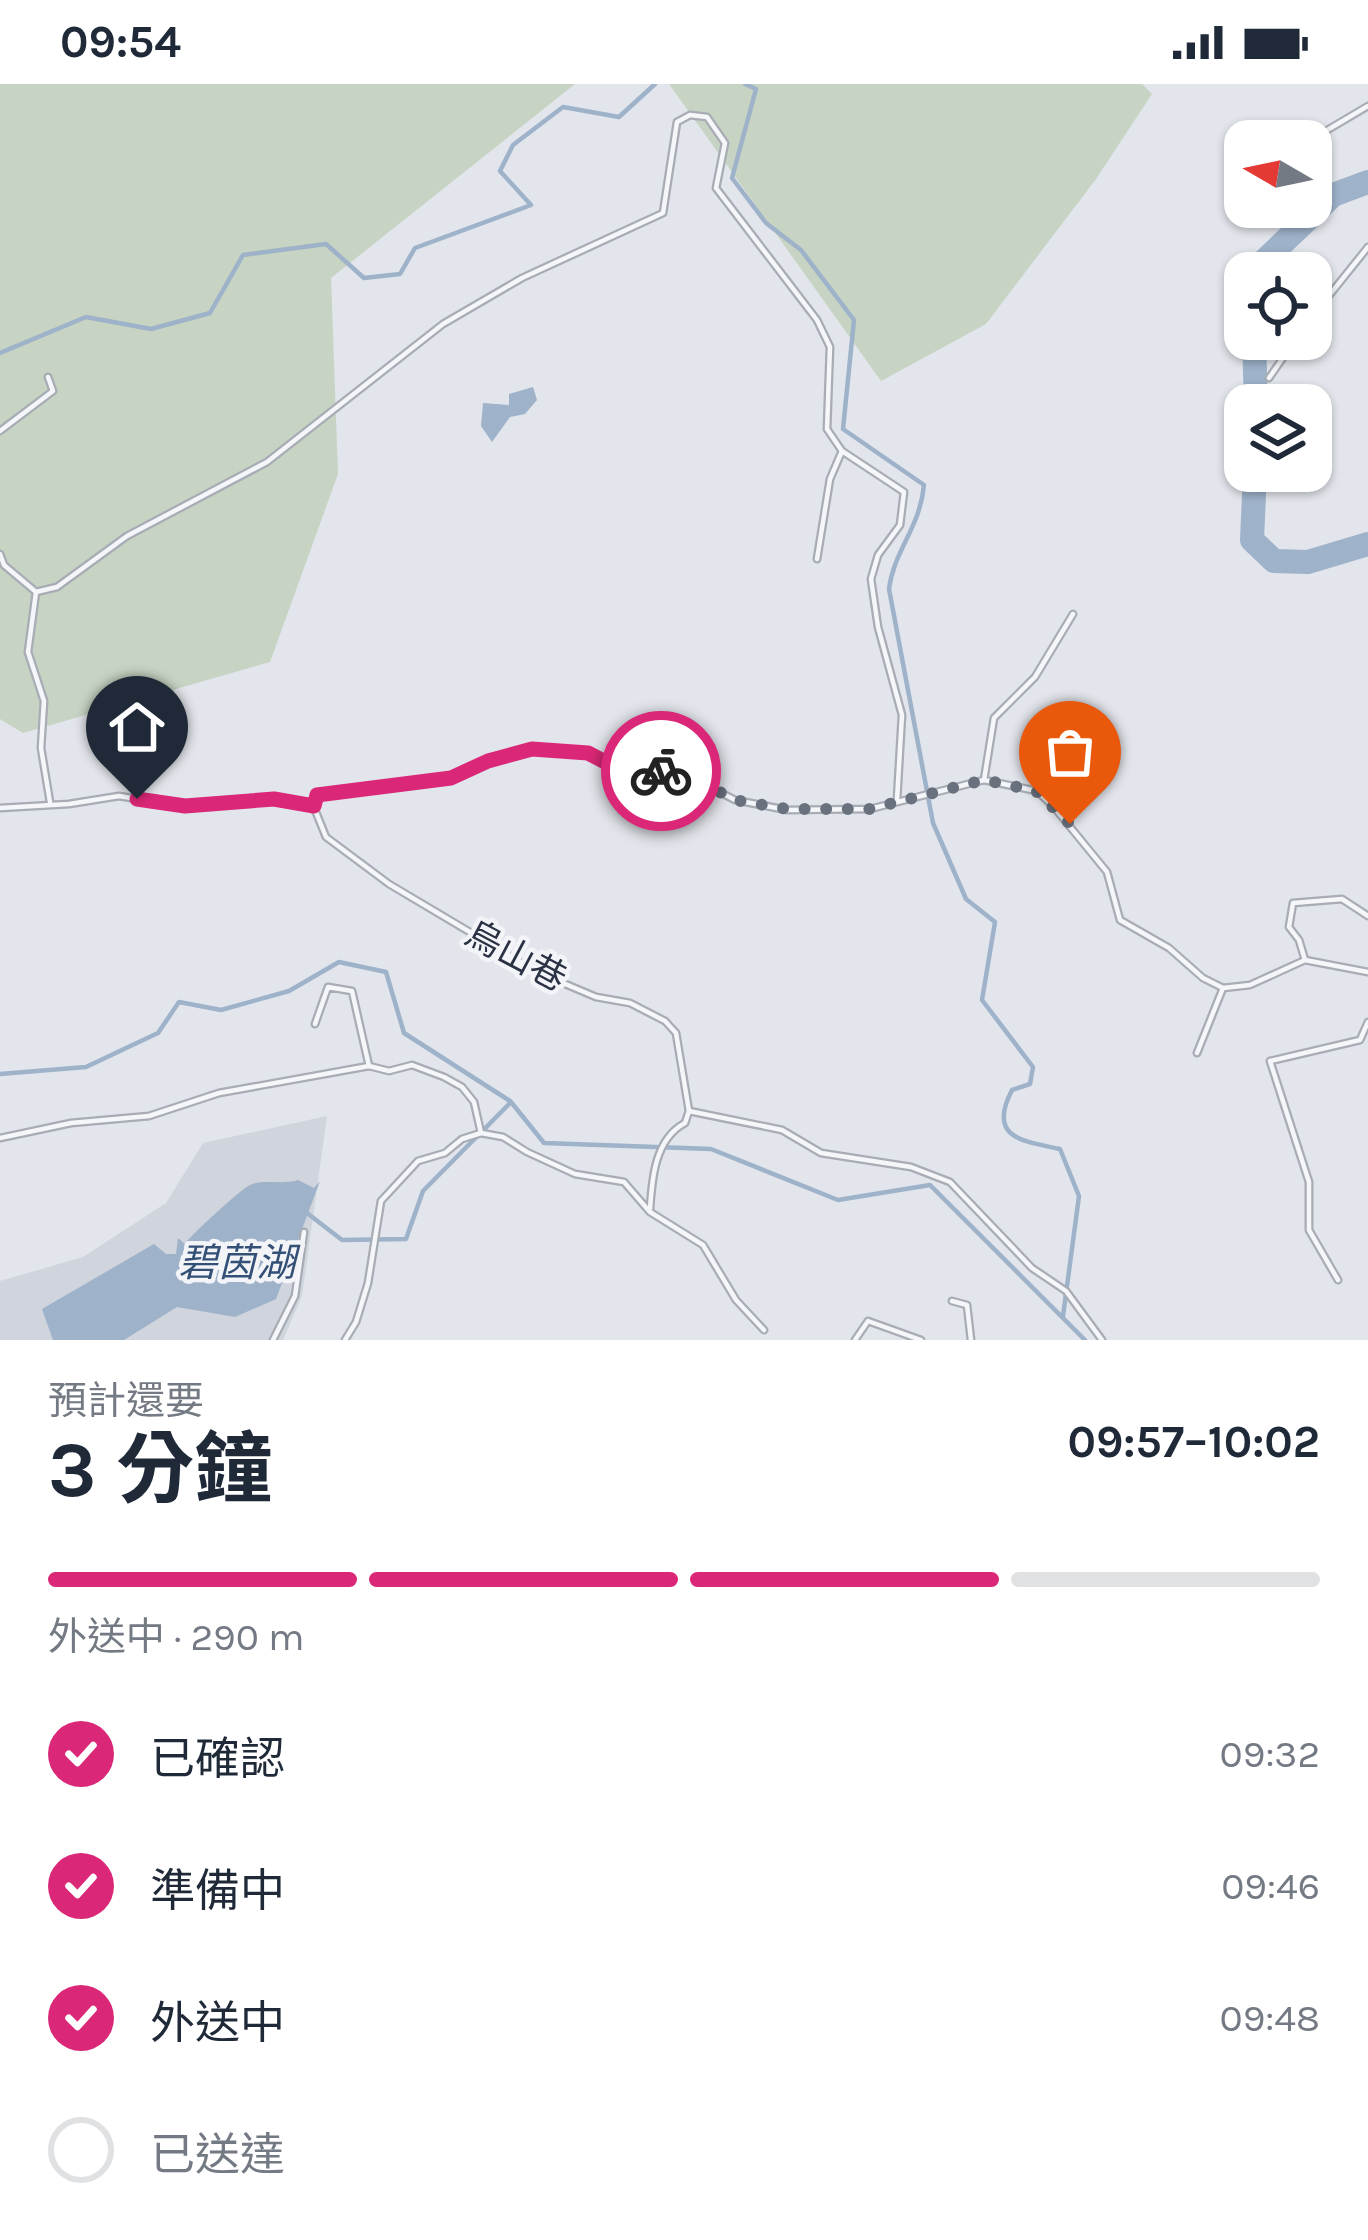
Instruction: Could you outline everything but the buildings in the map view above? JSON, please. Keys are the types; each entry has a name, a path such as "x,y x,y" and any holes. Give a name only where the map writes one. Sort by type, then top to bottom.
{"lane":[{"path":"1332,127 1368,106"},
{"path":"37,592 57,587 127,536 267,462 443,324 522,278 663,213 676,122 690,115 707,117 724,143 716,188 817,320 830,346 827,429 842,451 904,492 899,525 878,555 871,579 878,627 902,715 898,800"},
{"path":"1332,292 1368,247"},
{"path":"1269,377 1281,360"},
{"path":"0,431 53,391 48,377"},
{"path":"817,559 830,479 842,451"},
{"path":"0,554 4,565 37,592"},
{"path":"37,592 28,652 44,700 41,748 50,802"},
{"path":"984,780 994,718 1035,677 1073,614"},
{"path":"0,808 119,796 185,806 274,799 314,806 317,795 451,778 532,749 588,753 628,774 681,772 735,800 787,809 870,809 984,780 1036,791 1107,872 1120,920 1169,948 1203,978 1223,988 1250,985 1305,960 1368,972"},
{"name":"烏山巷","path":"314,806 326,837 389,884 537,972 596,997 630,1003 665,1021 676,1033 688,1111"},
{"path":"1305,960 1289,927 1293,903 1342,898 1368,916"},
{"path":"315,1024 328,987 352,991 369,1066"},
{"path":"1197,1053 1223,988"},
{"path":"1338,1280 1309,1230 1309,1182 1270,1061 1360,1040 1368,1022"},
{"path":"0,1138 71,1123 148,1116 219,1093 369,1066 389,1071 412,1065 462,1087 473,1102 481,1132"},
{"path":"650,1212 659,1155 669,1132 685,1123 688,1111 782,1130 821,1153 911,1167 950,1182 1032,1268 1066,1291 1102,1340"},
{"path":"345,1340 368,1283 381,1202 418,1161 445,1153 481,1132 503,1137 563,1169 624,1182 650,1212 703,1245 736,1300 764,1330"},
{"path":"273,1340 296,1296 304,1232"},
{"path":"952,1301 967,1305 971,1340"},
{"path":"855,1340 868,1321 920,1340"}],"shaded area":[{"path":"327,1116 302,1296 283,1340 0,1340 0,1281 83,1257 166,1203 203,1143"}],"green space":[{"path":"0,84 575,84 331,278 338,474 270,662 23,733 0,719"},
{"path":"669,84 1142,84 1152,94 1096,179 986,324 881,381"}],"water":[{"path":"533,387 537,400 525,414 510,417 492,442 481,426 483,403 509,405 509,394"},
{"name":"碧茵湖","path":"298,1180 314,1188 320,1181 276,1299 235,1317 177,1307 124,1340 53,1340 42,1309 154,1244 166,1254 176,1254 178,1238 185,1244 250,1185"}],"waterway":[{"path":"0,353 86,317 151,329 210,313 243,255 326,244 364,278 400,274 415,248 531,205 500,171 513,145 563,107 619,117 655,84"},
{"path":"745,84 756,89 732,178 766,223 801,250 854,320 843,429 924,485 889,589 933,823 966,899 995,922 982,1000 1033,1067 1030,1084 1012,1090 1005,1106 1006,1128 1022,1139 1060,1149 1079,1196 1063,1316"},
{"path":"1273,252 1333,195 1368,182"},
{"path":"1255,360 1255,384"},
{"path":"1254,492 1252,540 1274,561 1308,562 1368,544"},
{"path":"0,1074 86,1067 158,1033 179,1002 221,1010 289,991 339,962 386,972 404,1033 510,1101"},
{"path":"307,1213 342,1240 406,1239 423,1191 511,1102 544,1143 711,1149 838,1200 930,1185 1085,1340"}],"way so far":[{"path":"661,771 681,772 735,800 787,809 870,809 984,780 1036,791 1070,824"}],"route":[{"path":"137,799 185,806 274,799 314,806 317,795 451,778 532,749 588,753 628,774 661,771"}]}
